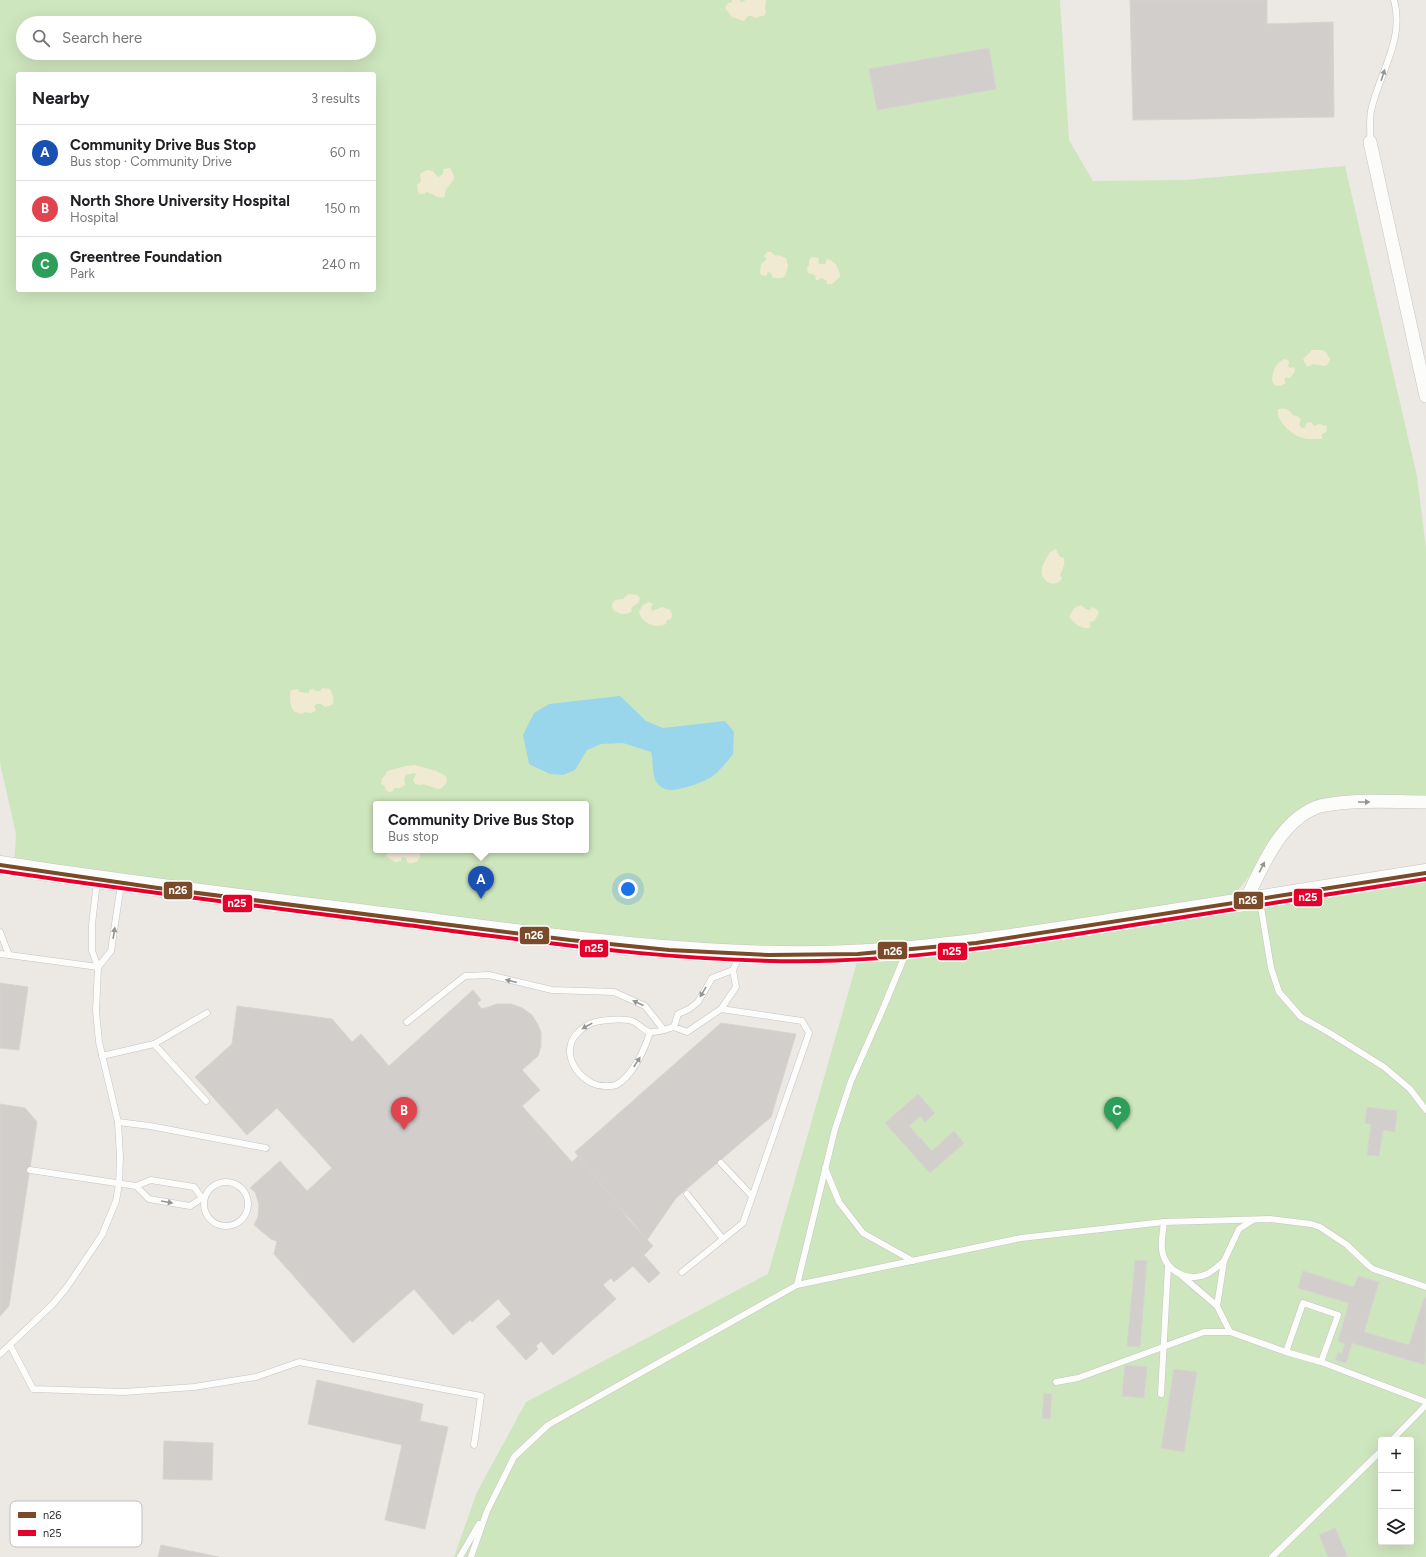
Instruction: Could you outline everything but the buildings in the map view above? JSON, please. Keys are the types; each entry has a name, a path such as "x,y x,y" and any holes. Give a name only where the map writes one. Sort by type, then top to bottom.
{"main road":[{"path":"0,865 97,880 495,930 645,947 741,954 819,955 907,950 1031,936 1426,873"}],"street":[{"path":"1370,142 1426,396"},
{"path":"1252,900 1267,857 1287,830 1300,816 1318,807 1346,802 1426,802"}],"lane":[{"path":"1370,142 1371,112 1396,33 1397,15 1394,0"},
{"path":"0,1354 52,1304 72,1280 102,1235 116,1201 119,1184 120,1157 118,1122 99,1042 96,1011 98,967 92,951 92,924 97,880"},
{"path":"98,967 111,950 122,883"},
{"path":"1252,900 1279,992 1301,1017 1384,1067 1410,1089 1426,1110"},
{"path":"0,932 9,955"},
{"path":"797,1285 835,1129 850,1081 882,1011 907,950"},
{"path":"0,954 98,967"},
{"path":"674,1027 678,1014 689,1009 698,1002 712,978 732,970 741,954"},
{"path":"650,1032 645,1049 630,1073 616,1085 600,1087 585,1080 577,1070 571,1058 570,1043 580,1030 592,1023 618,1020 632,1021 650,1032 674,1027 687,1032 721,1009 736,987 732,970"},
{"path":"407,1022 465,976 489,975 552,990 614,992 645,1006 664,1030"},
{"path":"682,1272 743,1222 809,1032 802,1021 721,1009"},
{"path":"102,1056 154,1044 207,1013"},
{"path":"154,1044 206,1101"},
{"path":"118,1122 266,1148"},
{"path":"721,1163 752,1196"},
{"path":"825,1168 839,1202 863,1233 913,1261"},
{"path":"30,1170 136,1186 151,1180 194,1187 203,1198 209,1218 214,1223 220,1225 234,1224 240,1221 248,1208 248,1200 245,1193 240,1187 227,1181 219,1182 213,1186 207,1191 203,1198 190,1206 149,1199 136,1186"},
{"path":"686,1194 723,1239"},
{"path":"1217,1306 1224,1261 1239,1229 1255,1219"},
{"path":"460,1557 487,1511 514,1457 548,1425 797,1285 1021,1238 1164,1222 1255,1219 1284,1220 1320,1227 1346,1245 1374,1269 1426,1287"},
{"path":"1161,1394 1168,1266 1162,1250 1164,1222"},
{"path":"1180,1275 1195,1278 1208,1274 1224,1261"},
{"path":"1168,1266 1217,1306 1230,1332"},
{"path":"1286,1352 1303,1303 1338,1315 1321,1362"},
{"path":"1056,1382 1078,1378 1204,1332 1230,1332 1286,1352 1321,1362 1426,1402"},
{"path":"10,1345 33,1389 124,1392 194,1387 256,1377 299,1362 482,1396 474,1445"},
{"path":"1395,1437 1426,1405"},
{"path":"1272,1557 1378,1454"},
{"path":"471,1557 487,1511"}],"green space":[{"path":"0,0 1060,0 1069,140 1093,181 1183,180 1345,166 1417,476 1426,548 1426,800 1346,800 1284,831 1229,902 1426,870 1426,1557 454,1557 477,1492 526,1402 768,1274 861,948 731,949 14,867 16,834 0,763"}],"sand":[{"path":"732,0 744,2 745,0 766,0 765,15 755,18 748,16 744,21 732,17 725,8 727,4 732,2"},
{"path":"450,168 454,179 446,189 444,197 439,197 426,192 425,194 420,194 417,185 421,181 420,174 427,170 433,171 439,177 443,174 443,169"},
{"path":"767,252 771,252 776,256 778,255 786,258 788,266 785,276 782,278 773,278 771,273 768,272 766,276 760,273 761,264 767,259 764,256"},
{"path":"812,257 819,258 819,264 825,264 827,259 835,263 840,277 832,284 827,284 827,281 822,278 816,280 815,275 808,273 807,268 809,265 809,260"},
{"path":"1312,350 1323,350 1327,353 1328,357 1330,358 1328,364 1325,366 1313,364 1307,367 1303,359"},
{"path":"1284,359 1288,360 1288,366 1290,368 1294,367 1295,371 1290,378 1287,377 1284,379 1286,383 1281,386 1277,386 1274,384 1272,378 1274,370"},
{"path":"1278,409 1285,409 1294,416 1296,415 1301,419 1299,425 1302,428 1305,428 1306,423 1311,422 1314,426 1319,424 1327,426 1326,432 1322,434 1322,439 1305,439 1292,433 1281,422"},
{"path":"1056,549 1060,557 1064,558 1064,566 1060,575 1062,578 1059,582 1052,584 1043,577 1042,569 1050,552"},
{"path":"627,595 637,595 640,598 639,602 631,608 632,611 630,613 622,614 613,610 612,605 615,600 623,599"},
{"path":"649,602 653,604 651,608 652,611 662,607 670,610 672,614 671,619 667,620 666,624 654,626 643,620 639,612 643,605"},
{"path":"1081,605 1086,609 1090,610 1092,607 1098,610 1099,613 1094,621 1089,622 1091,626 1089,628 1083,628 1069,617 1074,608"},
{"path":"322,688 330,689 333,696 333,704 325,707 321,704 316,704 314,706 316,711 310,713 305,712 302,714 293,710 290,702 291,690 298,689 300,692 309,693 309,690 314,689 315,691 320,691"},
{"path":"415,765 436,771 446,776 447,782 442,788 438,789 423,784 415,784 413,780 416,774 414,773 406,775 404,780 405,785 400,788 394,788 393,791 389,792 386,790 384,785 381,784 382,778 385,776 387,771"},
{"path":"388,853 420,853 418,860 414,863 408,863 406,858 402,857 401,861 395,862 386,856"}],"water":[{"path":"620,696 646,721 663,728 725,721 734,732 733,754 722,768 710,778 680,789 670,790 661,787 655,779 651,752 623,743 601,744 587,750 575,770 563,775 550,774 529,764 523,735 534,713 549,704"}],"transit line":[{"name":"n26","path":"0,865 158,888 570,940 669,950 769,955 858,954 976,943 1426,873"},
{"name":"n25","path":"0,871 158,893 570,946 669,956 768,961 858,960 976,949 1055,938 1426,879"}],"place":[{"name":"Community Drive Bus Stop","path":"481,899"},
{"name":"North Shore University Hospital","path":"404,1130"},
{"name":"Greentree Foundation","path":"1117,1130"}]}
